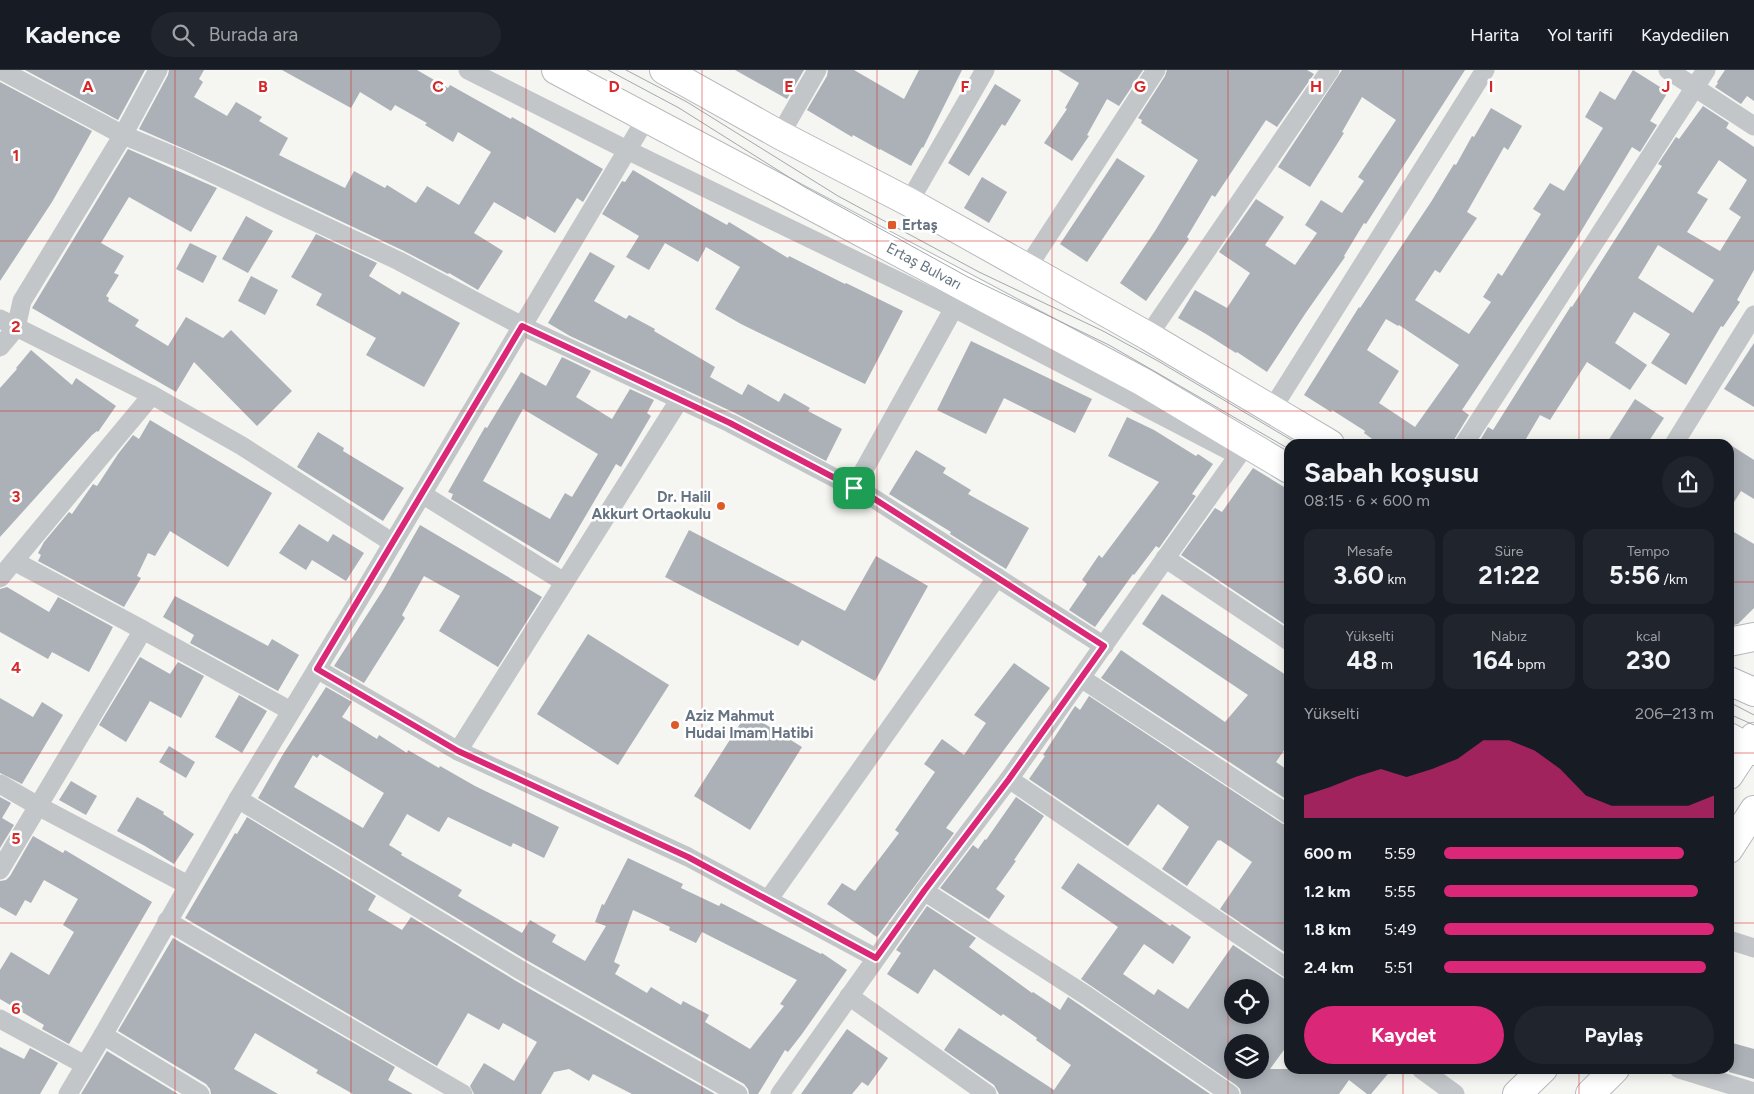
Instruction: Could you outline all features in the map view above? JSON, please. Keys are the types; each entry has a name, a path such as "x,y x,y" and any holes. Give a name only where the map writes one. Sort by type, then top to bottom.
{"main road":[{"name":"Ertaş Bulvarı","path":"556,70 647,117 959,298 1143,382 1243,449 1284,467"},
{"path":"664,70 780,135 909,202 1027,268 1148,336 1321,439"},
{"path":"1734,641 1754,637"},
{"path":"1734,683 1754,692"},
{"path":"1734,766 1746,743"},
{"path":"1734,839 1754,810"},
{"path":"1734,842 1754,826"},
{"path":"1517,1094 1538,1074"},
{"path":"1590,1094 1610,1074"}],"street":[{"path":"1,70 124,135 186,161 399,261 522,326 730,423 873,498 1104,646"},
{"path":"0,347 8,324 124,135 158,70"},
{"path":"468,70 627,150 959,298 854,488"},
{"path":"780,135 817,70"},
{"path":"909,202 985,70"},
{"path":"1027,268 1156,70"},
{"path":"1148,336 1330,70"},
{"path":"1272,410 1485,70"},
{"path":"1668,70 1754,126"},
{"path":"1467,439 1706,70"},
{"path":"68,1094 238,799 647,117"},
{"path":"1677,439 1754,315"},
{"path":"8,324 152,395 242,446 393,543"},
{"path":"0,578 152,395"},
{"path":"458,751 680,399"},
{"path":"780,1094 924,891 1009,779 1243,449"},
{"path":"422,494 564,582"},
{"path":"1165,558 1284,638"},
{"path":"14,561 291,710"},
{"path":"768,900 997,576"},
{"path":"0,870 143,630"},
{"path":"317,669 458,751 688,857 876,958"},
{"path":"1081,678 1284,812"},
{"path":"1009,779 1284,965"},
{"path":"0,784 188,885"},
{"path":"238,799 522,971 738,1094"},
{"path":"924,891 1087,996 1230,1094"},
{"path":"167,921 463,1094"},
{"path":"1734,942 1754,948"},
{"path":"850,996 988,1094"},
{"path":"0,1019 85,1065"},
{"path":"103,1035 200,1094"},
{"path":"1428,1074 1454,1094"},
{"path":"1695,1074 1754,1092"}],"building":[{"path":"25,70 145,70 118,120"},
{"path":"169,70 204,70 199,79 203,82 194,97 227,116 236,102 262,117 259,121 288,138 279,155 345,188 354,171 385,188 387,185 416,203 427,186 459,205 491,152 458,132 453,142 425,125 427,123 395,105 391,111 360,92 351,108 282,70 417,70 448,88 450,85 511,119 512,117 603,169 583,202 577,198 555,233 527,216 525,220 494,202 474,233 503,251 478,290 449,273 404,251 230,169 139,129"},
{"path":"735,70 804,70 787,99"},
{"path":"828,70 854,70 904,99 919,70 962,70 923,148 911,166 853,135 852,137 807,110 827,76"},
{"path":"1058,70 1143,70 1119,106 1107,99 1087,135 1089,136 1072,161 1044,143 1067,109 1065,108 1079,83"},
{"path":"1167,70 1307,70 1314,74 1277,127 1266,120 1215,197 1212,195 1187,237 1189,239 1146,301 1120,283 1155,231 1198,160 1141,123 1142,120 1138,118"},
{"path":"1342,70 1465,70 1366,224 1364,223 1345,257 1267,372 1237,352 1178,318 1195,290 1227,308 1250,273 1219,252 1256,199 1284,217 1265,245 1295,265 1317,233 1305,225 1321,200 1342,213 1364,181 1358,177 1396,120 1362,97 1342,132 1344,133 1310,187 1278,167"},
{"path":"1633,70 1668,92 1650,121 1657,125 1640,152 1632,147 1577,238 1462,410 1469,415 1455,439 1372,439 1364,433 1365,431 1304,395 1359,307 1431,202 1454,164 1456,165 1472,136 1474,137 1491,108 1522,126 1508,150 1504,147 1467,212 1477,218 1440,273 1435,270 1415,300 1469,334 1491,302 1483,297 1498,273 1502,276 1541,214 1533,209 1550,183 1564,191 1603,128 1585,117 1600,91 1615,100","holes":["1386,319 1399,325 1459,365 1415,427 1379,403 1399,371 1367,350"]},
{"path":"1725,70 1754,70 1754,101 1747,96 1741,104 1715,87"},
{"path":"0,82 92,131 52,202 0,281"},
{"path":"995,84 1021,100 1005,126 1002,124 969,176 948,163"},
{"path":"1703,106 1729,123 1726,128 1754,147 1754,270 1737,300 1740,302 1723,327 1721,326 1686,385 1651,363 1670,334 1634,312 1615,343 1647,365 1630,390 1587,362 1550,420 1540,415 1526,439 1481,439 1488,427 1493,430 1662,166 1658,164 1676,137 1679,139","holes":["1719,160 1747,180 1729,209 1741,217 1720,251 1687,232 1708,199 1697,193","1658,245 1714,280 1693,313 1638,278"]},
{"path":"128,149 217,188 191,232 129,197 101,243 124,256 114,273 119,275 106,296 109,298 108,301 139,320 135,326 168,346 186,317 223,338 231,330 292,391 257,426 194,362 176,392 32,308"},
{"path":"1117,158 1145,176 1087,262 1060,244"},
{"path":"633,170 727,225 729,222 788,258 789,256 903,311 865,384 741,324 715,309 740,267 706,247 698,262 665,243 649,270 626,257 639,236 602,214 622,181 625,182"},
{"path":"982,177 1007,192 989,223 964,208"},
{"path":"246,216 273,231 248,273 222,259"},
{"path":"316,234 377,263 369,276 400,295 402,291 460,323 424,387 366,355 376,338 316,305 322,294 291,277"},
{"path":"190,243 217,256 203,283 176,269"},
{"path":"590,252 615,266 594,301 626,319 629,315 655,329 654,331 715,367 710,377 742,395 748,384 779,402 784,393 810,408 808,411 842,429 826,461 735,413 570,336 548,323"},
{"path":"251,276 278,290 265,315 238,301"},
{"path":"971,341 1092,399 1075,433 1004,398 986,434 937,410"},
{"path":"1754,343 1754,407 1724,389"},
{"path":"31,350 72,385 76,378 116,406 98,432 92,435 0,537 0,388"},
{"path":"562,357 591,371 576,397 612,419 630,389 654,400 647,413 651,416 621,467 616,464 558,563 451,499 453,494 448,492 485,427 487,428 521,372 546,386","holes":["523,409 598,454 572,497 565,493 550,519 483,481"]},
{"path":"1635,399 1664,418 1650,439 1609,439"},
{"path":"1127,417 1154,430 1196,456 1198,454 1213,464 1192,494 1196,496 1159,548 1156,546 1133,574 1095,627 1069,610 1087,584 1082,580 1099,555 1102,558 1159,482 1108,456"},
{"path":"150,420 272,493 228,567 170,531 155,556 148,553 137,576 141,578 124,607 38,561 41,555 38,553 44,542 69,512 72,514 93,484 97,486 133,435 139,439"},
{"path":"318,432 344,448 343,451 404,488 383,521 297,467"},
{"path":"1734,447 1754,460 1754,499 1741,491 1734,502"},
{"path":"916,450 946,468 943,473 971,490 968,494 1029,528 1006,569 889,494"},
{"path":"1253,468 1284,487 1284,624 1181,555 1215,508 1222,512"},
{"path":"299,524 328,542 333,534 364,553 346,581 312,560 306,570 279,553"},
{"path":"420,525 542,597 498,667 439,631 460,596 424,576 402,615 405,618 364,683 334,666 383,590"},
{"path":"689,530 845,611 876,556 928,586 875,681 802,640 798,646 665,577"},
{"path":"1734,532 1754,544 1754,608 1738,624 1734,625"},
{"path":"7,587 49,612 58,597 113,627 89,672 52,652 48,659 0,632 0,589"},
{"path":"1162,594 1284,674 1284,750 1276,762 1284,768 1284,798 1101,678 1121,650 1225,722 1248,695 1142,624"},
{"path":"175,596 268,646 272,639 299,655 278,691 190,643 194,635 163,617"},
{"path":"588,634 669,685 618,765 537,714"},
{"path":"140,657 170,674 178,662 204,676 181,718 150,701 126,742 99,725"},
{"path":"1014,663 1050,688 946,828 954,833 877,937 827,904 842,883 855,891 899,833 895,830 935,772 924,764 942,739 964,755 986,723 974,715"},
{"path":"326,687 352,702 342,717 377,739 379,735 407,753 408,750 439,768 440,766 475,786 559,827 544,858 513,843 511,847 448,817 439,832 407,814 389,845 402,853 401,855 462,890 458,896 522,933 530,920 556,935 552,942 585,961 606,926 595,922 602,904 604,905 628,858 683,884 681,888 719,906 721,903 822,953 847,970 802,1034 788,1052 785,1050 758,1094 749,1094 744,1084 528,961 258,798","holes":["320,754 384,793 363,828 294,787 313,755 317,758","633,910 670,927 669,930 696,943 702,932 797,980 780,1004 784,1006 750,1049 705,1022 709,1015 683,1001 681,1005 651,987 647,993 615,974 620,965 614,962"]},
{"path":"239,695 267,711 242,753 215,737"},
{"path":"1089,696 1284,824 1284,952 1220,909 1252,862 1220,840 1218,840 1187,886 1162,869 1189,827 1158,804 1128,846 1029,779 1075,706 1080,710"},
{"path":"0,698 33,717 42,702 63,715 22,784 0,773"},
{"path":"747,713 802,747 750,830 694,796"},
{"path":"169,746 195,762 186,778 159,762"},
{"path":"71,781 97,796 86,815 59,800"},
{"path":"0,797 11,803 2,818 14,825 0,848"},
{"path":"137,797 164,812 163,814 194,834 174,864 117,831"},
{"path":"1016,797 1044,816 996,889 1005,896 989,919 940,888 973,845 978,849 986,840"},
{"path":"247,817 376,896 368,910 402,930 411,917 516,981 715,1094 632,1094 593,1074 589,1081 569,1069 554,1072 541,1094 474,1094 470,1086 484,1063 514,1081 537,1042 503,1023 499,1030 468,1013 437,1066 185,918 235,833 237,834"},
{"path":"33,836 63,853 65,850 152,902 69,1044 42,1029 44,1025 0,999 0,970 11,952 49,975 74,932 63,925 78,899 44,880 31,903 25,900 16,916 0,907 0,881 6,880 10,876"},
{"path":"1078,863 1170,926 1172,924 1191,937 1173,964 1144,944 1123,974 1154,995 1158,989 1188,1009 1233,945 1284,978 1284,1050 1270,1069 1284,1069 1284,1074 1388,1074 1371,1094 1367,1094 1349,1080 1339,1094 1241,1094 1240,1089 1227,1079 1269,1079 1269,1034 1224,1034 1224,1077 1081,979 1118,927 1061,888"},
{"path":"927,906 976,938 969,947 1032,993 1060,1010 1068,997 1210,1094 999,1094 994,1085 944,1050 959,1028 1054,1090 1071,1065 1003,1014 1001,1016 934,969 918,994 887,974 901,953 896,950"},
{"path":"173,938 395,1067 388,1080 413,1094 353,1094 316,1073 318,1070 255,1033 234,1069 278,1094 211,1094 206,1084 118,1031"},
{"path":"847,1029 888,1058 868,1086 862,1082 852,1094 801,1094"},
{"path":"1734,1043 1754,1049 1754,1079 1734,1073"},
{"path":"0,1047 24,1059 30,1048 58,1063 40,1094 0,1094"},
{"path":"107,1051 178,1094 81,1094"}],"tram line":[{"path":"608,70 679,108 803,186 968,277 1109,345 1284,446"},
{"path":"626,70 687,102 838,196 979,272 1103,331 1158,361 1290,439"},
{"path":"1734,705 1754,715"},
{"path":"1734,716 1754,725"}],"place":[{"name":"Ertaş","path":"892,225"},
{"name":"Dr. Halil Akkurt Ortaokulu","path":"721,506"},
{"name":"Aziz Mahmut Hudai Imam Hatibi","path":"675,725"}],"route":[{"path":"522,326 730,423 854,488 873,498 1104,646 1009,779 876,958 688,857 458,751 317,669 522,326"}]}
